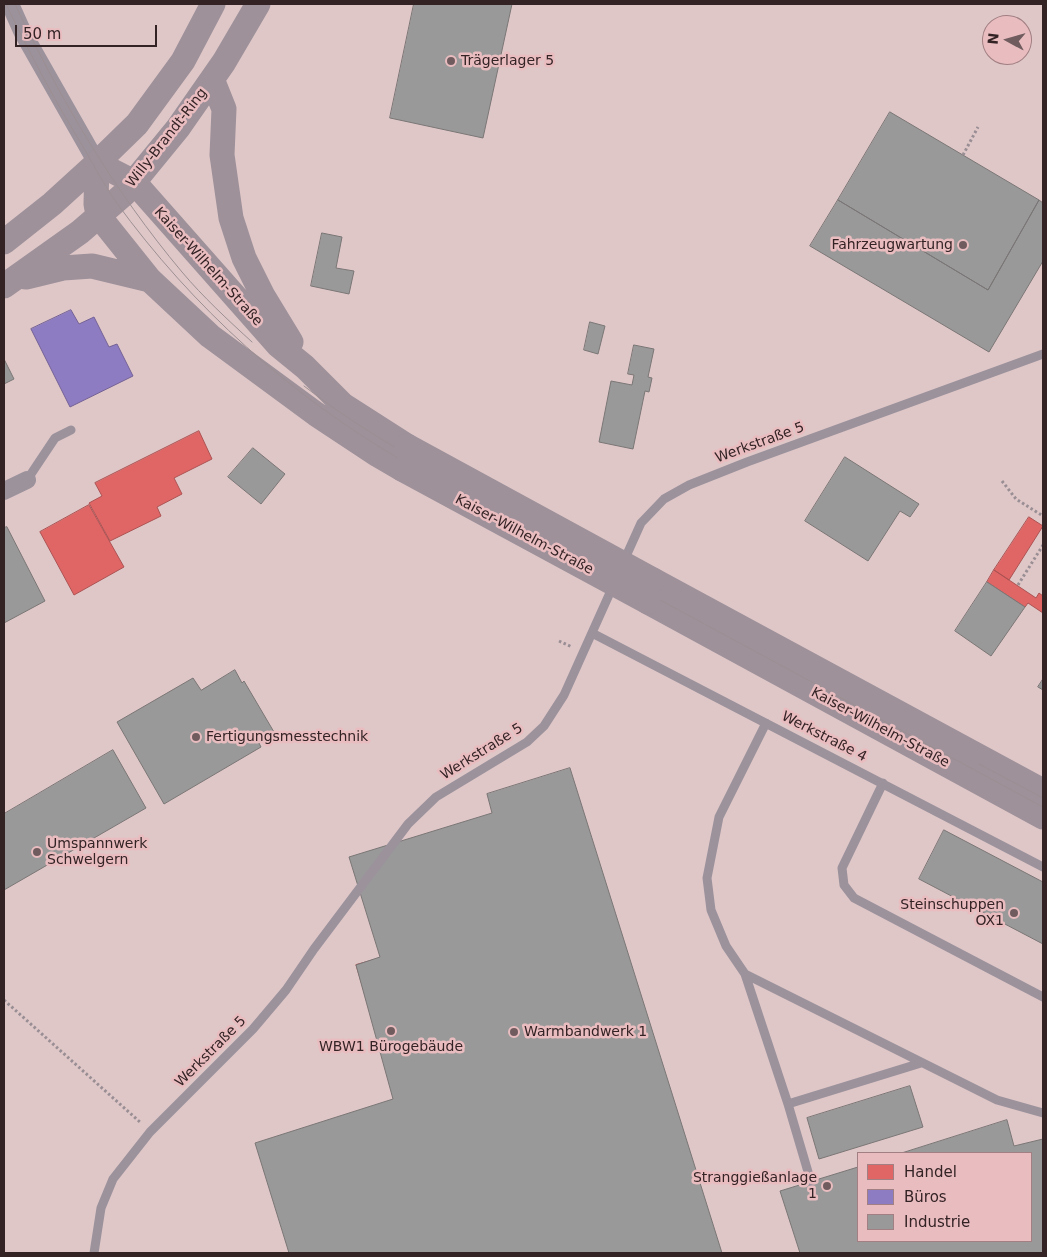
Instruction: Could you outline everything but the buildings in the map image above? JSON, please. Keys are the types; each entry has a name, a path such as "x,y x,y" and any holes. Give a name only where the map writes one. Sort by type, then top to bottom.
{"main road":[{"path":"4,242 52,204 98,163 137,124 183,60 213,4"},
{"name":"Willy-Brandt-Ring","path":"9,283 80,232 124,194 178,128 224,62 258,4"},
{"path":"212,79 224,110 222,155 231,218 244,258 263,296 306,367"},
{"path":"98,163 96,204 98,215"},
{"name":"Kaiser-Wilhelm-Straße","path":"98,163 134,182 278,345 306,367 343,406 404,457 650,591 1043,817"},
{"name":"Kaiser-Wilhelm-Straße","path":"98,215 150,280 210,336 316,414 378,455 404,457"},
{"path":"9,283 64,268 92,266 150,280"},
{"name":"Kaiser-Wilhelm-Straße","path":"650,591 1043,792"}],"street":[{"path":"10,4 23,33 98,163"},
{"path":"4,491 27,480"}],"lane":[{"name":"Werkstraße 5","path":"620,569 640,523 664,499 689,485 1043,354"},
{"path":"27,480 55,438 71,430"},
{"name":"Werkstraße 5","path":"94,1253 101,1208 113,1179 150,1132 253,1029 286,990 314,949 408,824 436,797 527,742 544,726 564,695 616,578"},
{"name":"Werkstraße 4","path":"592,633 1043,866"},
{"path":"766,723 719,817 708,878 711,910 726,946 745,974 788,1104 811,1182"},
{"path":"883,783 842,868 844,885 854,898 1043,997"},
{"path":"745,974 997,1100 1043,1112"},
{"path":"788,1104 921,1063"}],"path":[{"path":"963,155 978,127"},
{"path":"1002,481 1016,499 1043,516"},
{"path":"1018,586 1043,545"},
{"path":"4,1000 132,1115"}],"tram line":[{"path":"6,4 34,60 116,202 146,241 211,313 246,347 283,378 362,436 403,461 1043,807"},
{"path":"15,4 51,75 111,177 157,241 190,281 252,342"},
{"path":"304,386 366,430 432,468"},
{"path":"979,764 1043,798"}],"place":[{"name":"Trägerlager 5","path":"451,61"},
{"name":"Fahrzeugwartung","path":"963,245"},
{"name":"Fertigungsmesstechnik","path":"196,737"},
{"name":"Umspannwerk Schwelgern","path":"37,852"},
{"name":"Steinschuppen OX1","path":"1014,913"},
{"name":"WBW1 Bürogebäude","path":"391,1031"},
{"name":"Warmbandwerk 1","path":"514,1032"},
{"name":"Stranggießanlage 1","path":"827,1186"}]}
